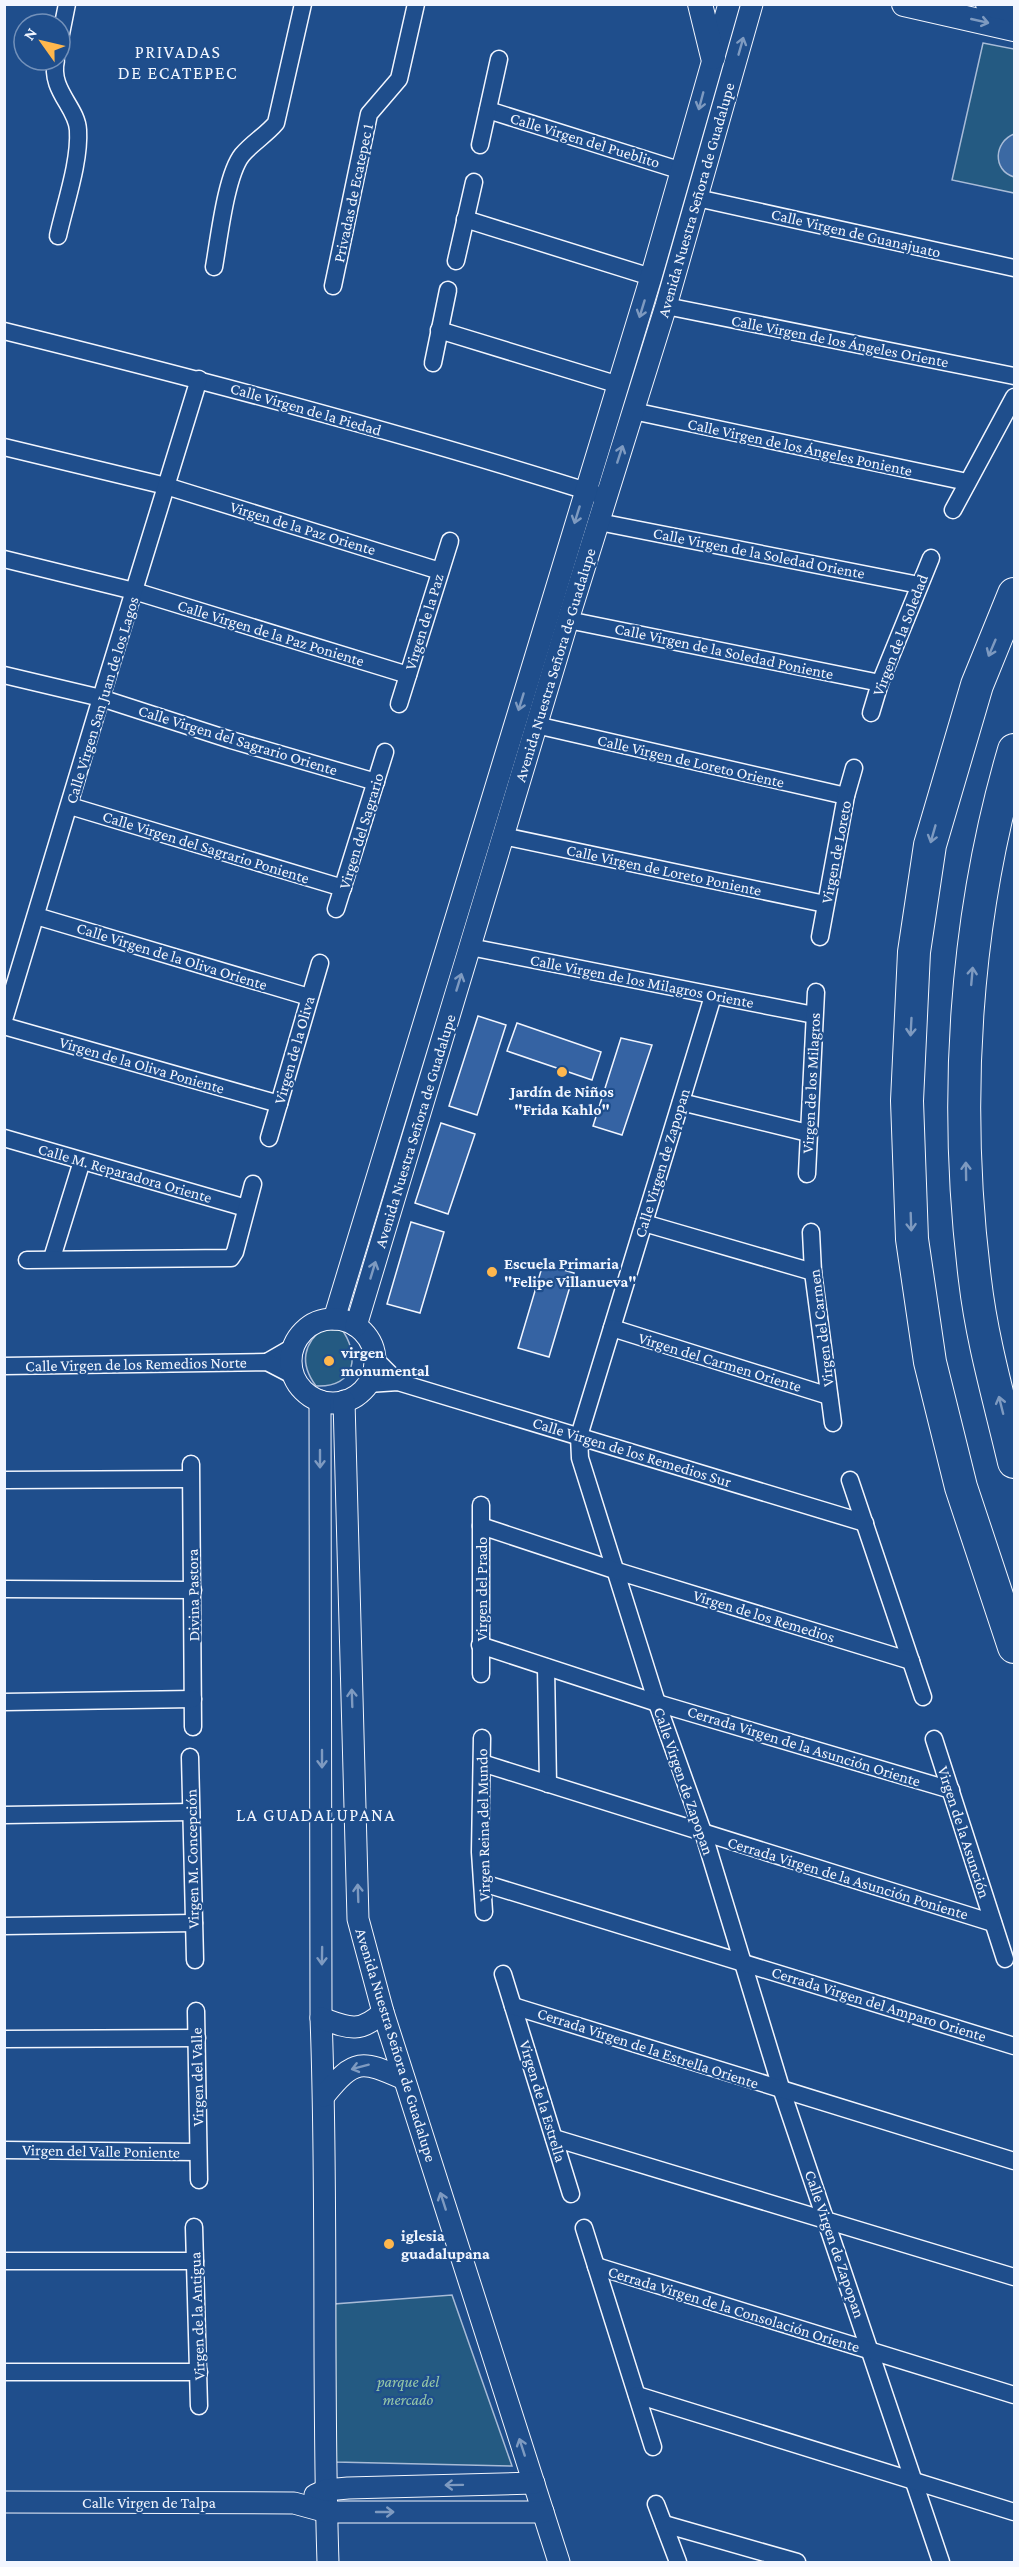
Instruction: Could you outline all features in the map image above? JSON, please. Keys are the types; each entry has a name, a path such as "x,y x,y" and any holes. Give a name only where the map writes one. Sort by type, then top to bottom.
{"highway":[{"path":"1014,594 977,685 930,845 914,952 907,1101 912,1239 930,1362 961,1487 1014,1647"},
{"path":"1014,750 1004,784 987,867 974,948 964,1100 966,1196 975,1282 990,1364 1014,1462"}],"main road":[{"path":"700,4 713,57"},
{"path":"904,4 1014,29"},
{"path":"988,4 1014,10"}],"street":[{"path":"214,267 234,171 243,154 265,136 276,123 303,4"},
{"name":"Privadas de Ecatepec 1","path":"333,286 369,114 399,80 416,4"},
{"name":"Avenida Nuestra Señora de Guadalupe","path":"334,1319 585,490 619,385 729,4"},
{"name":"Avenida Nuestra Señora de Guadalupe","path":"356,1326 536,725 666,306 752,4"},
{"name":"Calle Virgen del Pueblito","path":"480,145 499,59"},
{"path":"56,72 57,85 78,127 78,147 58,236"},
{"name":"Calle Virgen del Pueblito","path":"488,110 682,171"},
{"path":"456,261 474,182"},
{"name":"Calle Virgen de Guanajuato","path":"697,198 1014,268"},
{"path":"465,219 651,277"},
{"path":"433,363 448,290"},
{"name":"Calle Virgen de los Ángeles Oriente","path":"666,306 1014,376"},
{"path":"439,330 619,385"},
{"name":"Calle Virgen de la Piedad","path":"4,331 199,379 414,439 606,497"},
{"name":"Calle Virgen San Juan de los Lagos","path":"4,1020 199,379"},
{"path":"953,510 1014,397"},
{"name":"Calle Virgen de los Ángeles Poniente","path":"633,411 967,482"},
{"name":"Virgen de la Paz Oriente","path":"4,447 166,486 440,571"},
{"name":"Calle Virgen de la Soledad Oriente","path":"599,522 919,585"},
{"name":"Virgen de la Paz","path":"399,704 450,541"},
{"name":"Virgen de la Soledad","path":"871,713 880,683 931,558"},
{"name":"Calle Virgen de la Paz Poniente","path":"4,559 134,591 408,675"},
{"name":"Calle Virgen de la Soledad Poniente","path":"568,620 880,683"},
{"name":"Calle Virgen del Sagrario Oriente","path":"4,675 101,698 231,740 376,782"},
{"name":"Calle Virgen de Loreto Oriente","path":"536,725 846,796"},
{"name":"Virgen del Sagrario","path":"336,909 385,752"},
{"name":"Virgen de Loreto","path":"820,937 846,796 854,768"},
{"name":"Calle Virgen del Sagrario Poniente","path":"70,806 343,888"},
{"name":"Calle Virgen de Loreto Poniente","path":"503,836 825,904"},
{"name":"Calle Virgen de la Oliva Oriente","path":"36,915 309,997"},
{"name":"Calle Virgen de los Milagros Oriente","path":"470,947 814,1015"},
{"name":"Virgen de la Oliva","path":"268,1138 320,963"},
{"name":"Virgen de los Milagros","path":"807,1174 816,992"},
{"name":"Calle Virgen de Zapopan","path":"713,996 579,1436 580,1458 657,1703 703,1832 782,2091 941,2562"},
{"name":"Virgen de la Oliva Poniente","path":"4,1026 279,1104"},
{"path":"681,1102 808,1133"},
{"name":"Calle M. Reparadora Oriente","path":"4,1138 246,1208"},
{"path":"52,1258 82,1161"},
{"path":"27,1260 231,1258 235,1252 253,1184"},
{"path":"644,1223 813,1272"},
{"name":"Virgen del Carmen","path":"811,1232 813,1272 833,1423"},
{"path":"334,1319 356,1326 366,1335 375,1359 368,1384 354,1397 344,1401 332,1403 320,1401 300,1387 294,1376 291,1362 299,1335 309,1326 321,1321 334,1319"},
{"name":"Virgen del Carmen Oriente","path":"612,1329 829,1396"},
{"name":"Calle Virgen de los Remedios Norte","path":"4,1366 267,1362 294,1347"},
{"name":"Calle Virgen de los Remedios Sur","path":"375,1359 398,1382"},
{"name":"Calle Virgen de los Remedios Norte","path":"267,1362 294,1376"},
{"name":"Calle Virgen de los Remedios Sur","path":"368,1384 398,1382 865,1523"},
{"path":"320,1401 321,2018 324,2096 328,2562"},
{"name":"Avenida Nuestra Señora de Guadalupe","path":"344,1401 358,1919 383,2013 559,2562"},
{"name":"Divina Pastora","path":"4,1480 191,1471 194,1590 193,1727"},
{"path":"850,1480 923,1697"},
{"name":"Virgen del Prado","path":"481,1505 481,1674"},
{"name":"Virgen de los Remedios","path":"481,1526 617,1571 911,1661"},
{"path":"4,1589 194,1590"},
{"name":"Cerrada Virgen de la Asunción Oriente","path":"480,1645 657,1703 951,1790"},
{"path":"546,1667 548,1784"},
{"path":"4,1702 193,1699"},
{"name":"Virgen Reina del Mundo","path":"482,1738 480,1852 484,1912"},
{"name":"Virgen de la Asunción","path":"934,1739 1005,1959"},
{"name":"Virgen M. Concepción","path":"190,1757 195,1960"},
{"name":"Cerrada Virgen de la Asunción Poniente","path":"482,1763 993,1923"},
{"path":"4,1815 191,1812"},
{"name":"Cerrada Virgen del Amparo Oriente","path":"483,1883 1014,2046"},
{"path":"4,1926 194,1923"},
{"name":"Virgen de la Estrella","path":"503,1974 571,2194"},
{"name":"Cerrada Virgen de la Estrella Oriente","path":"513,2006 1014,2161"},
{"name":"Virgen del Valle","path":"196,2011 198,2180"},
{"path":"321,2018 348,2028 369,2025 383,2013"},
{"path":"4,2039 197,2038"},
{"path":"324,2096 342,2074 354,2067 371,2064 404,2079"},
{"path":"554,2138 1014,2277"},
{"name":"Virgen del Valle Poniente","path":"4,2150 198,2152"},
{"name":"Virgen de la Antigua","path":"194,2227 200,2406"},
{"path":"584,2228 653,2447"},
{"path":"4,2261 195,2261"},
{"name":"Cerrada Virgen de la Consolación Oriente","path":"596,2266 1014,2395"},
{"path":"4,2372 198,2372"},
{"path":"637,2395 1014,2512"},
{"name":"Calle Virgen de Talpa","path":"294,2503 326,2490 348,2488 534,2483"},
{"name":"Calle Virgen de Talpa","path":"4,2502 294,2503 327,2512 543,2512"},
{"path":"656,2504 678,2562"},
{"path":"664,2524 797,2562"}],"green space":[{"path":"983,43 1014,49 1014,193 952,180"},
{"path":"326,1326 340,1327 347,1337 351,1348 351,1367 340,1381 316,1386 307,1369 306,1354 312,1339"},
{"name":"parque del mercado","path":"452,2295 512,2466 335,2462 334,2304"}],"shaded area":[{"path":"1014,134 1014,177 1002,168 998,156 1002,143"}],"building":[{"path":"478,1016 506,1025 477,1115 449,1106"},
{"path":"517,1023 601,1052 592,1080 507,1051"},
{"path":"621,1038 652,1045 622,1135 593,1126"},
{"path":"441,1123 475,1134 448,1214 415,1203"},
{"path":"411,1222 444,1232 420,1313 387,1304"},
{"path":"543,1264 574,1273 549,1357 518,1348"}],"place":[{"name":"Jardín de Niños \"Frida Kahlo\"","path":"562,1072"},
{"name":"Escuela Primaria \"Felipe Villanueva\"","path":"492,1272"},
{"name":"virgen monumental","path":"329,1361"},
{"name":"iglesia guadalupana","path":"389,2244"}],"district":[{"name":"PRIVADAS DE ECATEPEC","path":"178,62"},
{"name":"LA GUADALUPANA","path":"316,1815"}]}
